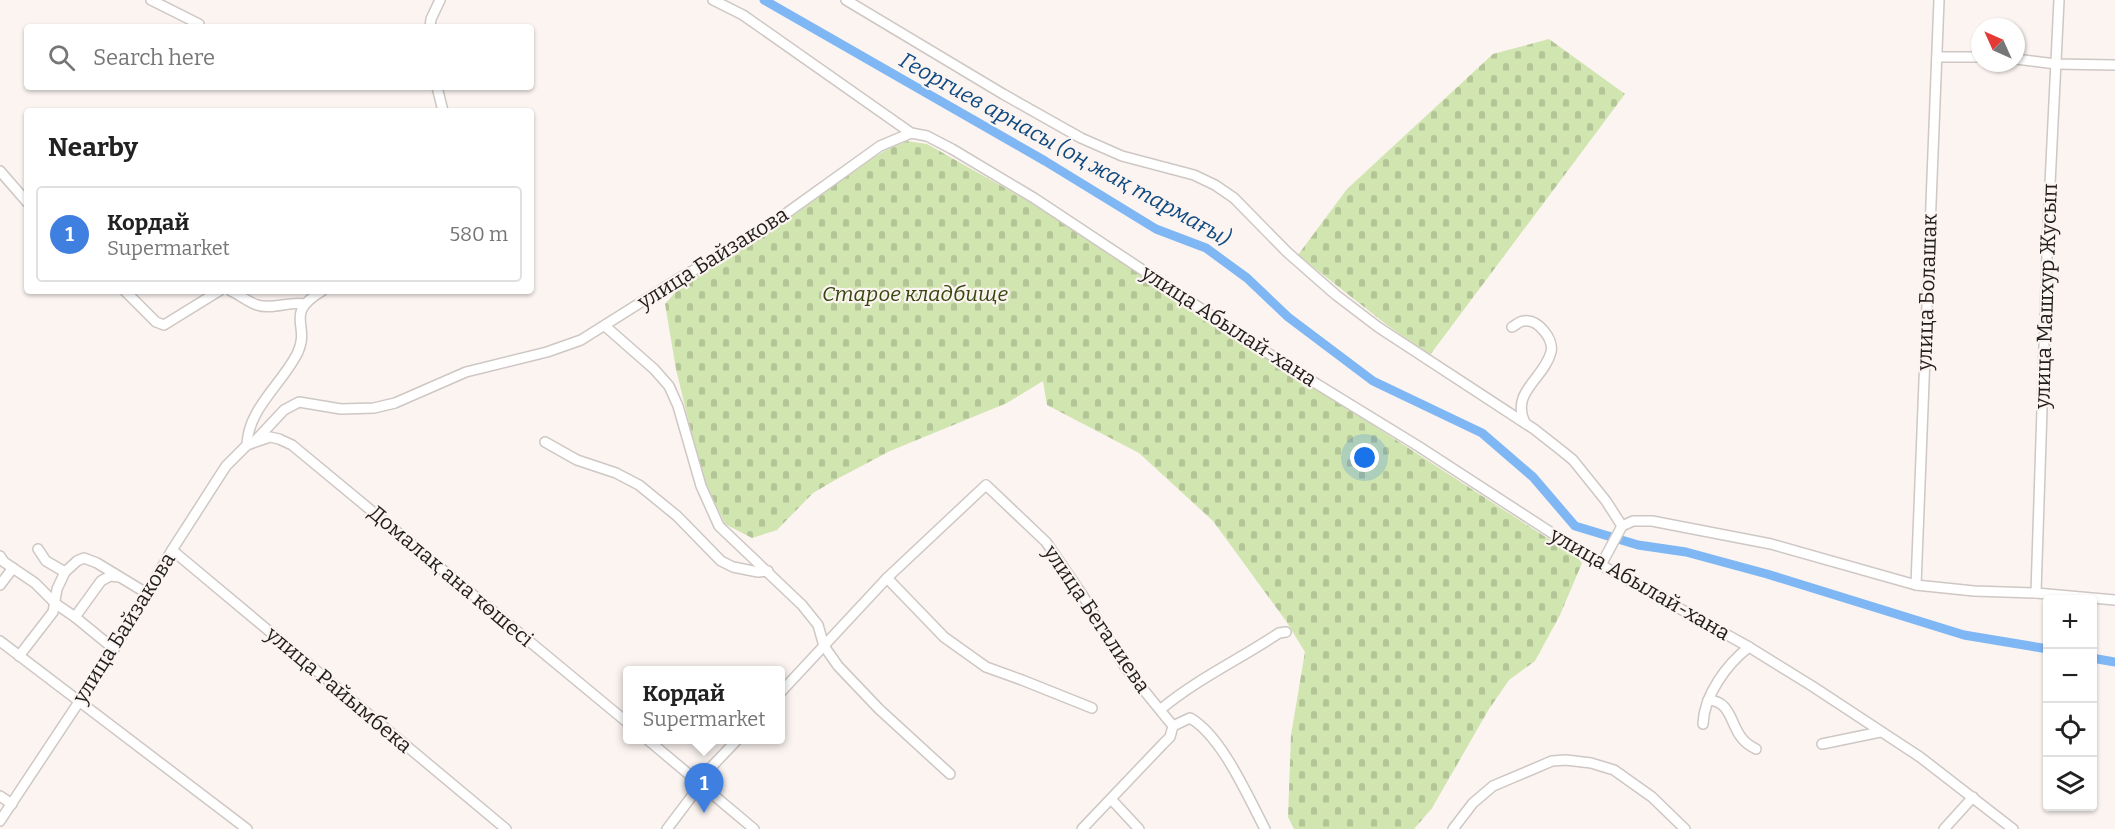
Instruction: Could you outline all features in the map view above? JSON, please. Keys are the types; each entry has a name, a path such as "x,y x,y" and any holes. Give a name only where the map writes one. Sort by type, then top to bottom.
{"street":[{"path":"151,0 200,24"},
{"path":"430,24 440,0"},
{"name":"улица Абылай-хана","path":"713,0 743,15 911,133 927,136 952,149 1034,198 1286,365 1418,446 1601,565 1749,647 1812,686 1920,757 2013,829"},
{"path":"846,0 1081,138 1122,156 1194,175 1215,184 1234,198 1287,252 1336,295 1378,327 1525,423 1573,460 1606,501 1618,534"},
{"name":"улица Болашак","path":"1916,585 1939,0"},
{"name":"улица Машхур Жусып","path":"2036,593 2048,225 2059,0"},
{"path":"1937,57 1971,57"},
{"path":"2025,60 2056,64 2115,65"},
{"path":"438,90 442,108"},
{"name":"улица Байзакова","path":"0,821 114,649 172,550 226,466 284,410 299,402 341,409 374,408 395,403 466,372 581,340 678,279 762,232 880,146 911,133"},
{"path":"0,171 24,199"},
{"path":"128,294 156,322 164,325 214,294"},
{"path":"236,294 255,305 265,307 291,303 304,304"},
{"path":"250,444 247,431 256,412 302,344 299,319 304,304 318,294"},
{"path":"1512,327 1520,322 1532,322 1540,326 1551,341 1548,359 1522,400 1521,410 1525,423"},
{"path":"605,326 654,369 669,386 678,406 701,486 710,510 719,525 802,605 818,625 824,645 838,666 879,709 950,774"},
{"name":"улица Байзакова","path":"250,444 270,437"},
{"name":"Домалақ ана көшесі","path":"270,437 279,439 300,452 623,720"},
{"path":"545,442 577,460 616,473 639,484 678,516 720,561 733,567 768,571"},
{"name":"улица Бегалиева","path":"785,688 887,578 983,487 989,487 1046,542 1085,599 1125,667 1161,709 1173,728"},
{"path":"1601,565 1618,534 1633,521 1652,521 1772,544 1916,585 2115,600"},
{"path":"38,549 46,561 65,572"},
{"name":"улица Райымбека","path":"172,550 506,829"},
{"path":"0,556 114,649"},
{"path":"19,656 46,622 56,604 57,589 65,572 76,561 84,558 98,563 148,594"},
{"path":"0,585 13,568"},
{"path":"75,617 105,578 120,578"},
{"path":"887,578 944,637 986,667 1092,708"},
{"path":"1161,709 1175,697 1238,658 1279,633 1286,632"},
{"path":"0,641 247,829"},
{"name":"улица Абылай-хана","path":"1703,724 1703,714 1708,700 1728,667 1749,647"},
{"path":"1708,700 1720,703 1729,712 1740,737 1756,749"},
{"path":"1082,829 1170,737 1173,728 1182,721 1192,719 1218,746 1265,829"},
{"path":"1822,744 1880,732"},
{"path":"653,744 754,829"},
{"path":"667,829 700,783 734,744"},
{"path":"1454,829 1473,803 1493,786 1552,761 1566,760 1591,763 1614,770 1652,797 1685,829"},
{"path":"0,795 12,804"},
{"path":"1944,829 1973,797"},
{"path":"1111,799 1139,829"}],"green space":[{"path":"1549,39 1625,94 1430,355 1387,325 1298,255 1347,189 1493,54"},
{"name":"Старое кладбище","path":"907,141 927,144 1044,210 1578,558 1582,563 1560,615 1535,661 1509,680 1489,709 1432,808 1414,829 1294,829 1288,817 1291,735 1305,652 1286,621 1213,521 1139,453 1047,405 1043,381 1007,403 890,451 837,479 813,493 777,530 752,538 725,524 701,473 676,369 665,304 686,280 753,243 854,170 886,150"}],"waterway":[{"name":"Георгиев арнасы (оң жақ тармағы)","path":"764,0 1045,161 1156,229 1206,248 1247,278 1288,317 1373,381 1482,433 1533,477 1575,526 1638,545 1686,552 1767,574 1964,635 2043,648"},
{"name":"Георгиев арнасы (оң жақ тармағы)","path":"2097,659 2115,662"}],"place":[{"name":"Кордай","path":"704,813"}]}
